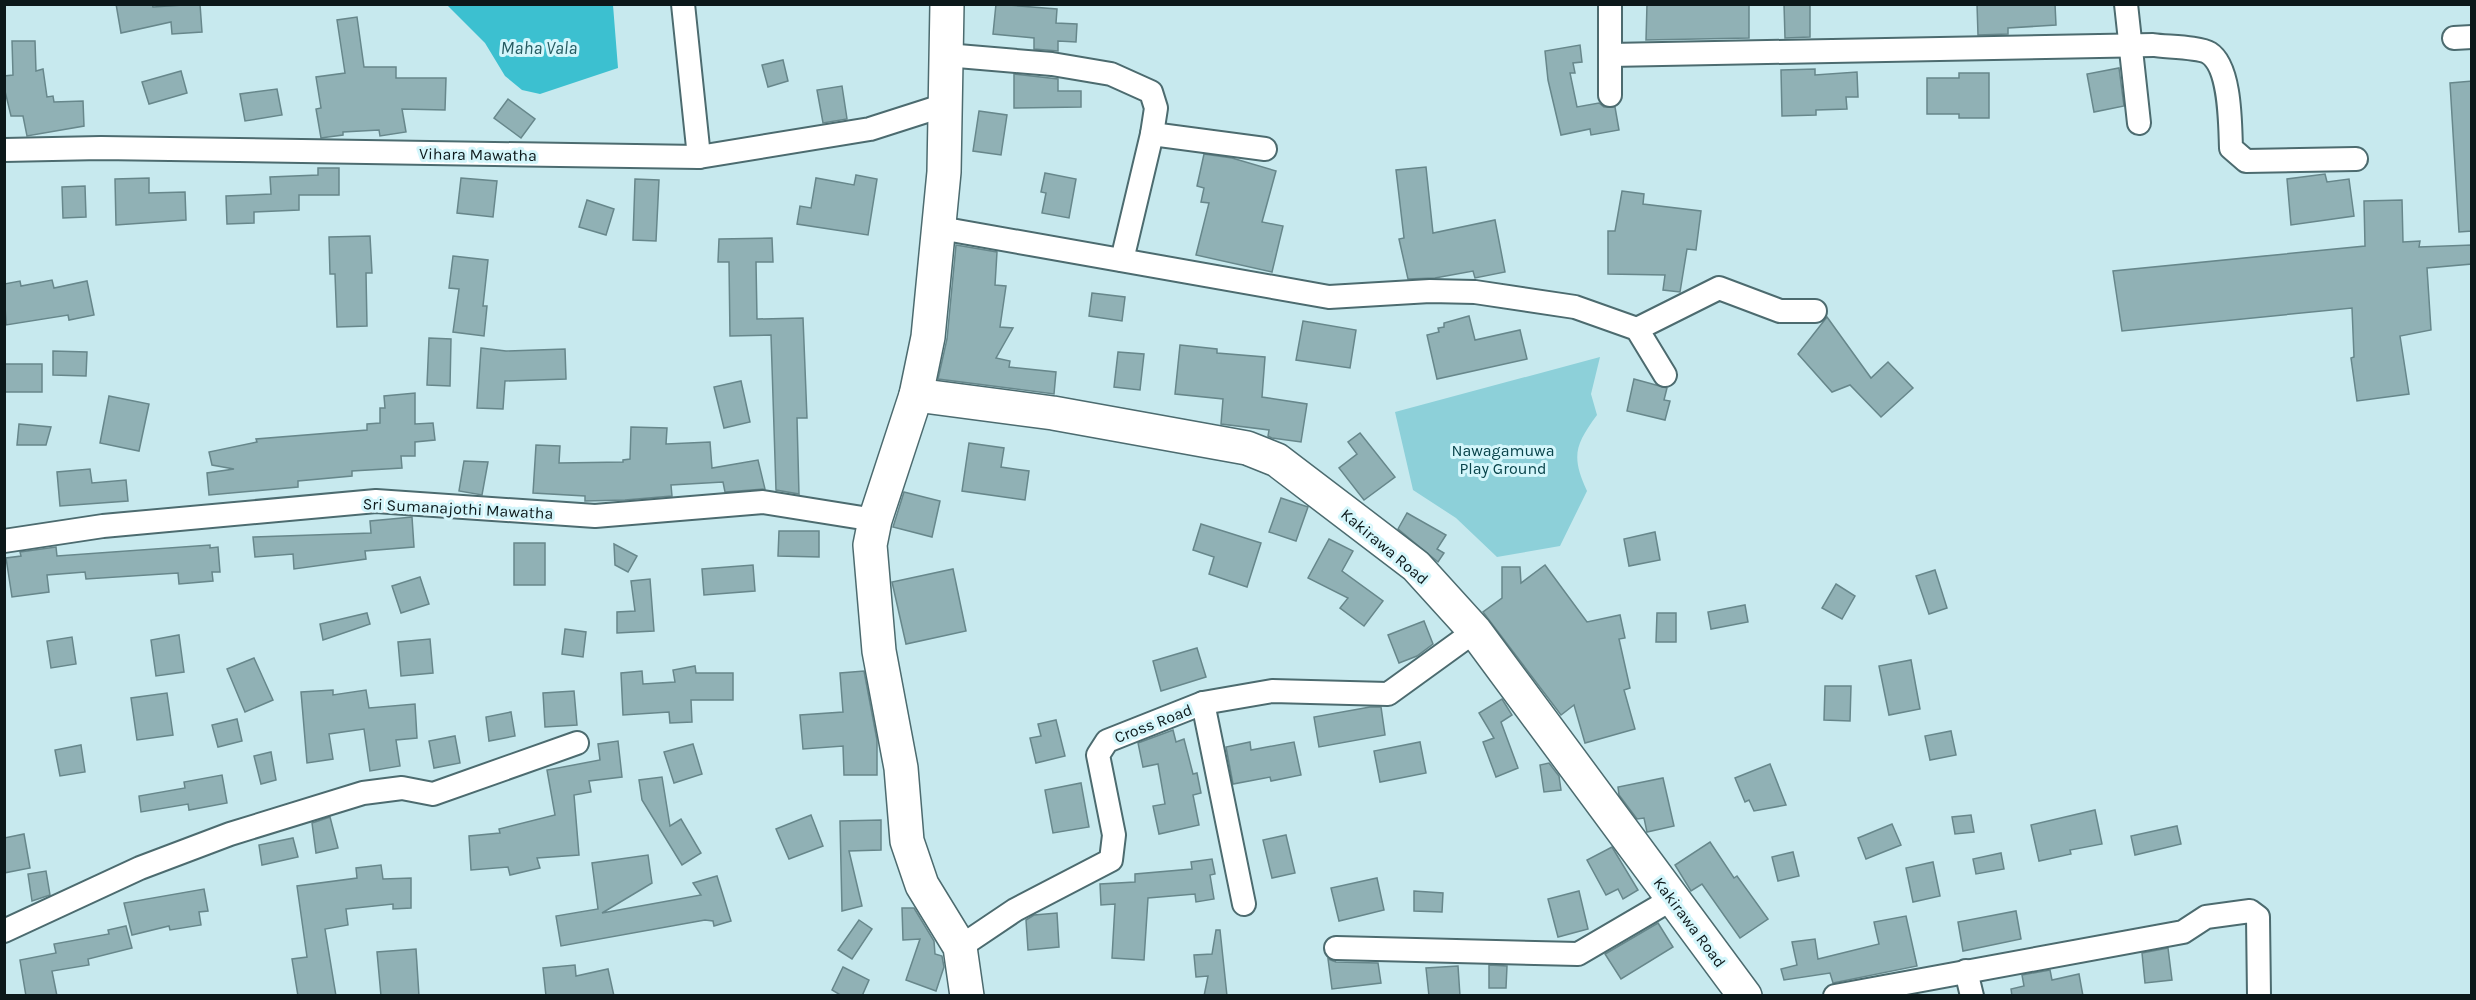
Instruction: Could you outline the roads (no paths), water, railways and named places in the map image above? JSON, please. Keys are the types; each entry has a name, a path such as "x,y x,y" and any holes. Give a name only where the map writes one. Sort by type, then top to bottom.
{"street":[{"path":"683,4 699,158"},
{"path":"947,4 940,228 928,337 916,395 875,520 870,545 879,651 901,768 907,841 922,885 960,947 967,996"},
{"path":"1610,4 1610,95"},
{"path":"2126,4 2139,123"},
{"path":"1610,55 2153,45 2209,53 2217,61 2228,91 2232,148 2246,161 2356,159"},
{"path":"946,55 1052,64 1111,74 1150,92 1156,108 1152,134 1122,260"},
{"name":"Vihara Mawatha","path":"4,150 101,148 699,158 870,129 945,105"},
{"path":"1152,134 1265,149"},
{"path":"940,228 1329,297 1430,291 1486,294 1575,307 1637,329 1665,375"},
{"path":"1637,329 1719,288 1780,311 1815,311"},
{"name":"Kakirawa Road","path":"916,395 1053,413 1212,441 1247,448 1277,460 1416,566 1475,631 1745,996"},
{"name":"Sri Sumanajothi Mawatha","path":"4,541 103,526 376,501 595,516 763,502 875,520"},
{"name":"Cross Road","path":"960,947 1015,910 1111,860 1114,835 1098,755 1107,741 1203,703 1272,691 1388,694 1475,631"},
{"path":"1203,703 1244,904"},
{"path":"4,931 140,868 230,834 363,793 402,788 433,794 578,743"},
{"path":"1336,948 1578,954 1672,899"},
{"path":"1835,996 2183,932 2206,917 2250,911 2258,917 2259,996"},
{"path":"1966,971 1972,996"}],"water":[{"name":"Maha Vala","path":"447,5 613,5 618,68 540,94 522,90 505,76 485,43"}],"park label":[{"name":"Nawagamuwa Play Ground","path":"1503,459"}]}
